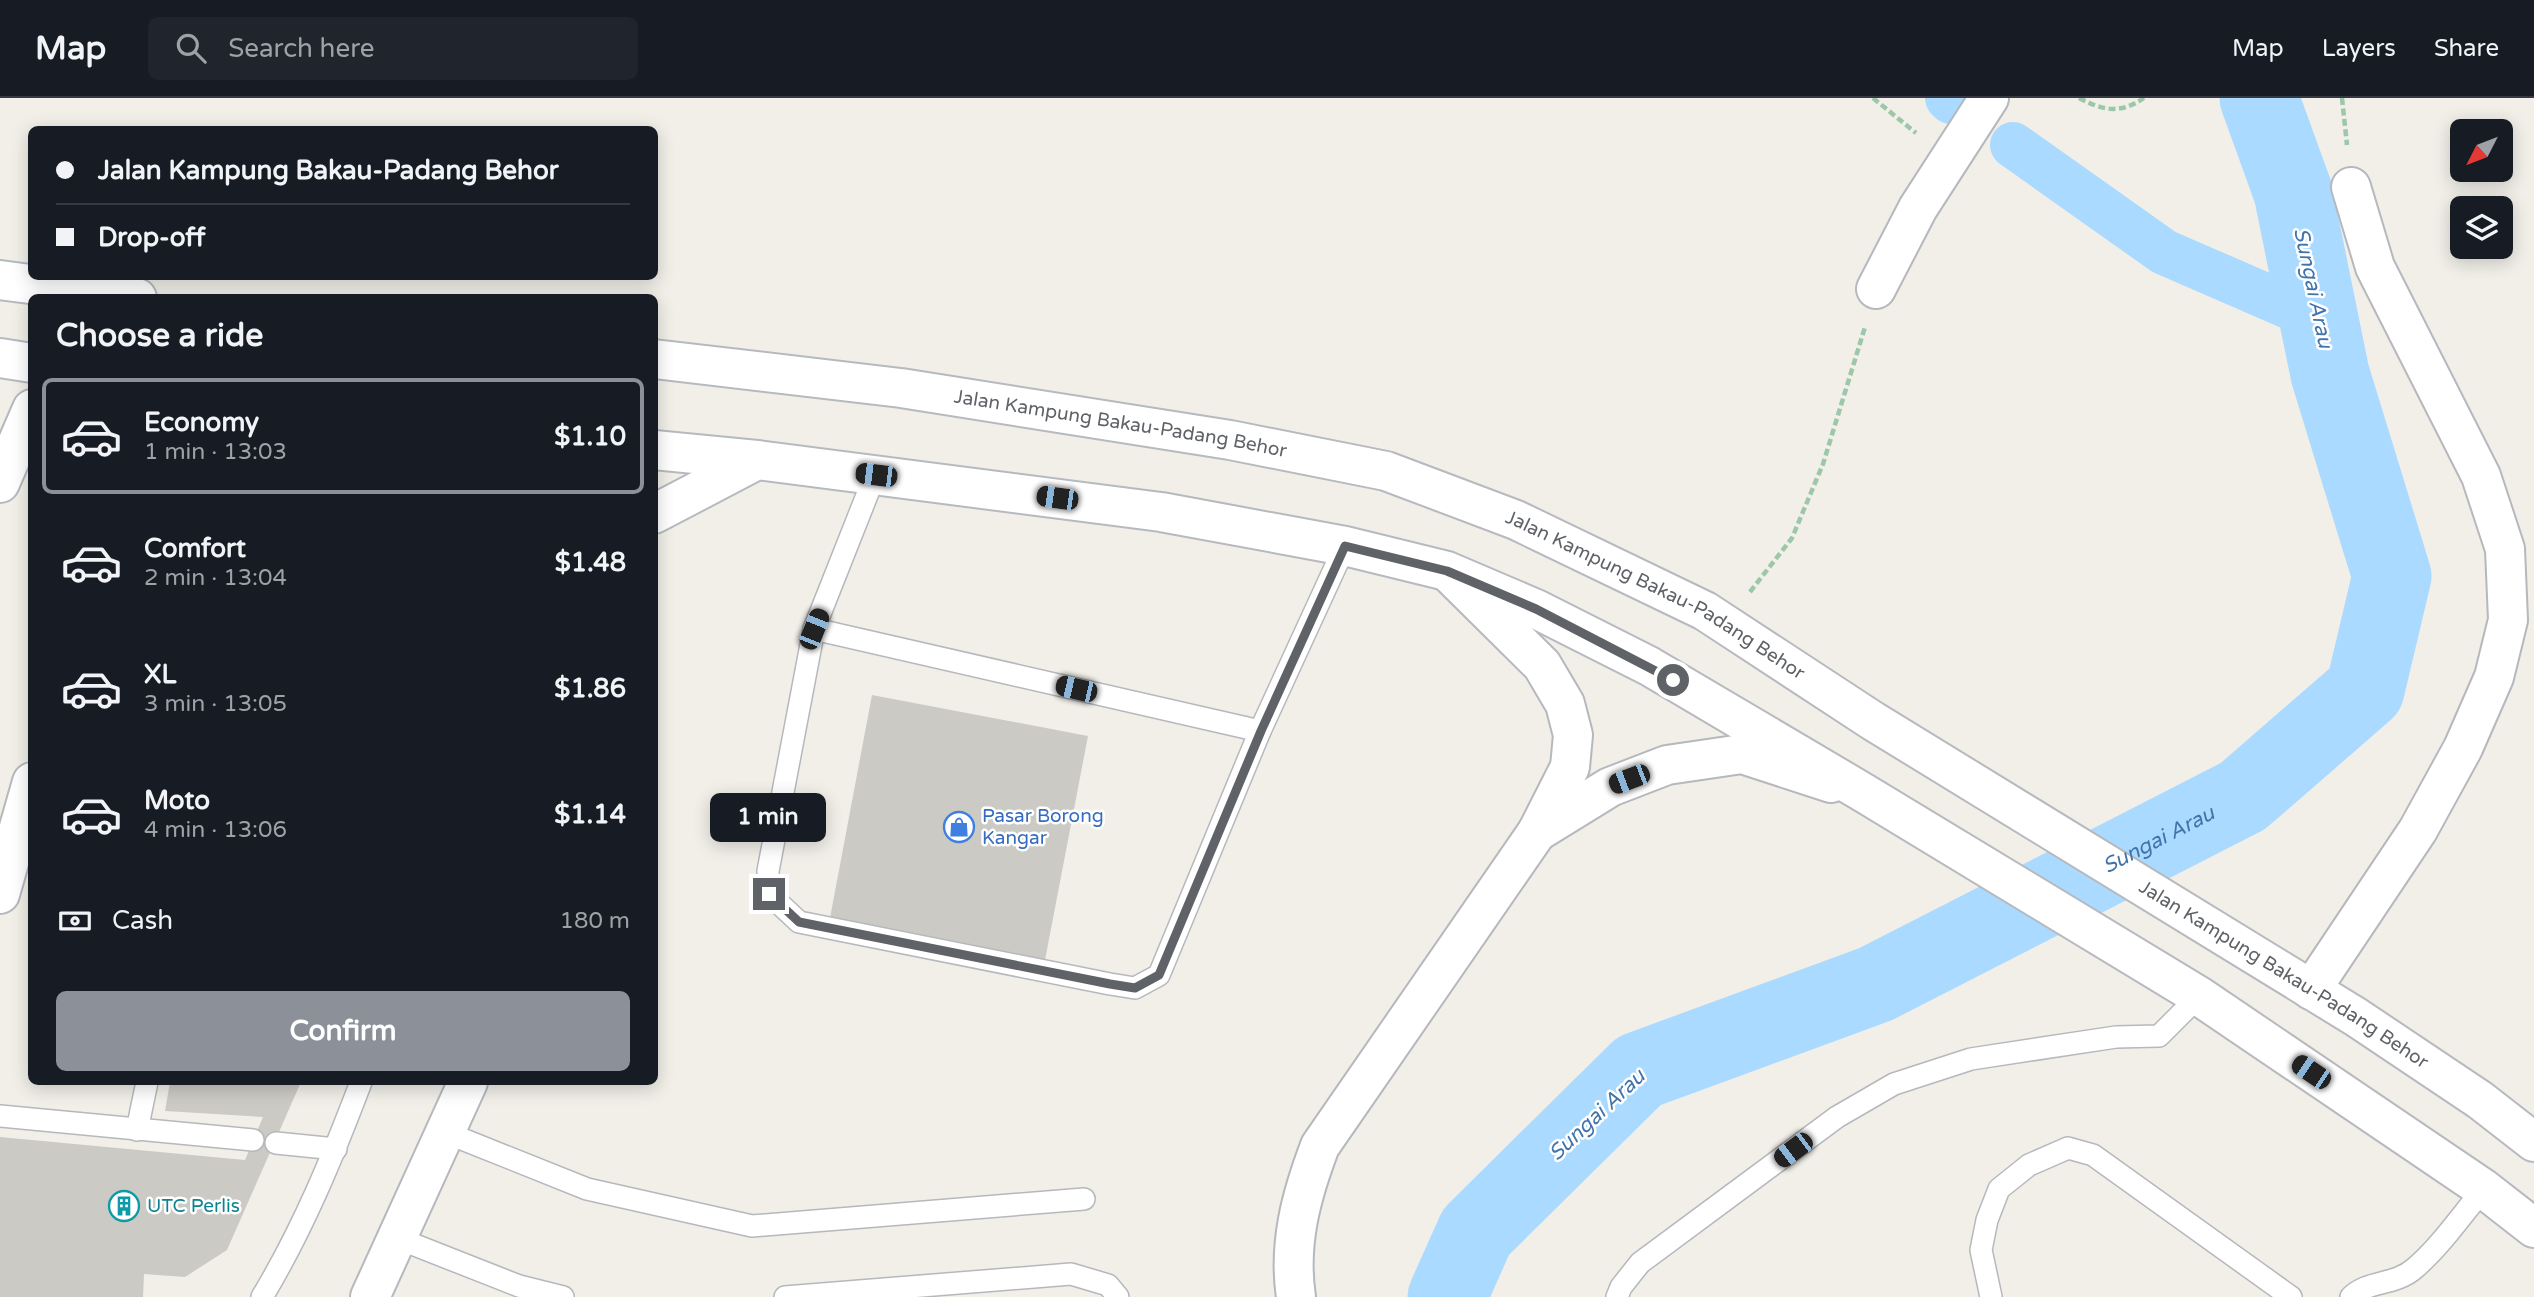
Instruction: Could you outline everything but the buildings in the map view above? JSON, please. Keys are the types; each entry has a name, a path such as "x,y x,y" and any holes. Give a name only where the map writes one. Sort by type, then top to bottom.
{"street":[{"path":"1876,289 1918,208 1989,98"},
{"path":"2311,990 2418,830 2457,760 2494,677 2508,620 2505,549 2481,476 2375,267 2351,187"},
{"path":"0,280 107,294"},
{"path":"0,358 28,362"},
{"name":"Jalan Kampung Bakau-Padang Behor","path":"658,359 901,388 1230,440 1387,471 1516,520 1704,611 1873,721 2356,1017 2480,1100 2534,1142"},
{"path":"0,482 28,418"},
{"path":"658,450 757,460 1161,512 1345,546 1447,571 1536,609 1649,666 1864,793 2199,996 2484,1189 2534,1228"},
{"path":"658,512 757,460"},
{"path":"1296,1297 1292,1268 1300,1200 1320,1146 1537,832 1570,767 1573,735 1566,704 1542,664 1447,571"},
{"path":"1537,832 1610,787 1667,765 1742,754 1864,793"},
{"path":"0,894 28,796"},
{"path":"370,1297 467,1085"}],"lane":[{"path":"876,475 814,629 768,871 769,894 799,922 1135,988 1159,975 1261,731 1345,546"},
{"path":"814,629 1261,731"},
{"path":"1617,1297 1620,1287 1640,1264 1837,1117 1894,1084 1971,1059 2116,1037 2159,1036 2199,996"},
{"path":"137,1129 146,1085"},
{"path":"262,1297 285,1258 336,1149 360,1085"},
{"path":"0,1116 253,1140"},
{"path":"447,1133 587,1189 752,1226 1084,1199"},
{"path":"276,1143 336,1149"},
{"path":"1991,1297 1982,1250 1987,1220 1999,1188 2029,1165 2068,1148 2093,1155 2291,1297"},
{"path":"2351,1297 2360,1288 2391,1283 2415,1269 2484,1189"},
{"path":"397,1238 519,1286 563,1297"},
{"path":"785,1297 832,1296 1072,1274 1108,1285 1118,1297"}],"path":[{"path":"1873,98 1949,159"},
{"path":"2079,98 2094,106 2122,110 2144,98"},
{"path":"1704,611 1746,598 1792,538 1823,464 1876,289"}],"waterway":[{"path":"1948,98 1951,101"},
{"name":"Sungai Arau","path":"1447,1297 1476,1232 1639,1071 1876,984 2243,796 2365,690 2392,576 2330,374 2293,192 2259,98"},
{"path":"2013,145 2164,252 2286,305 2317,313"}],"place":[{"name":"Pasar Borong Kangar","path":"959,827"},
{"name":"UTC Perlis","path":"124,1206"}],"route":[{"path":"769,894 799,922 1135,988 1159,975 1261,731 1345,546 1447,571 1536,609 1673,680"}]}
